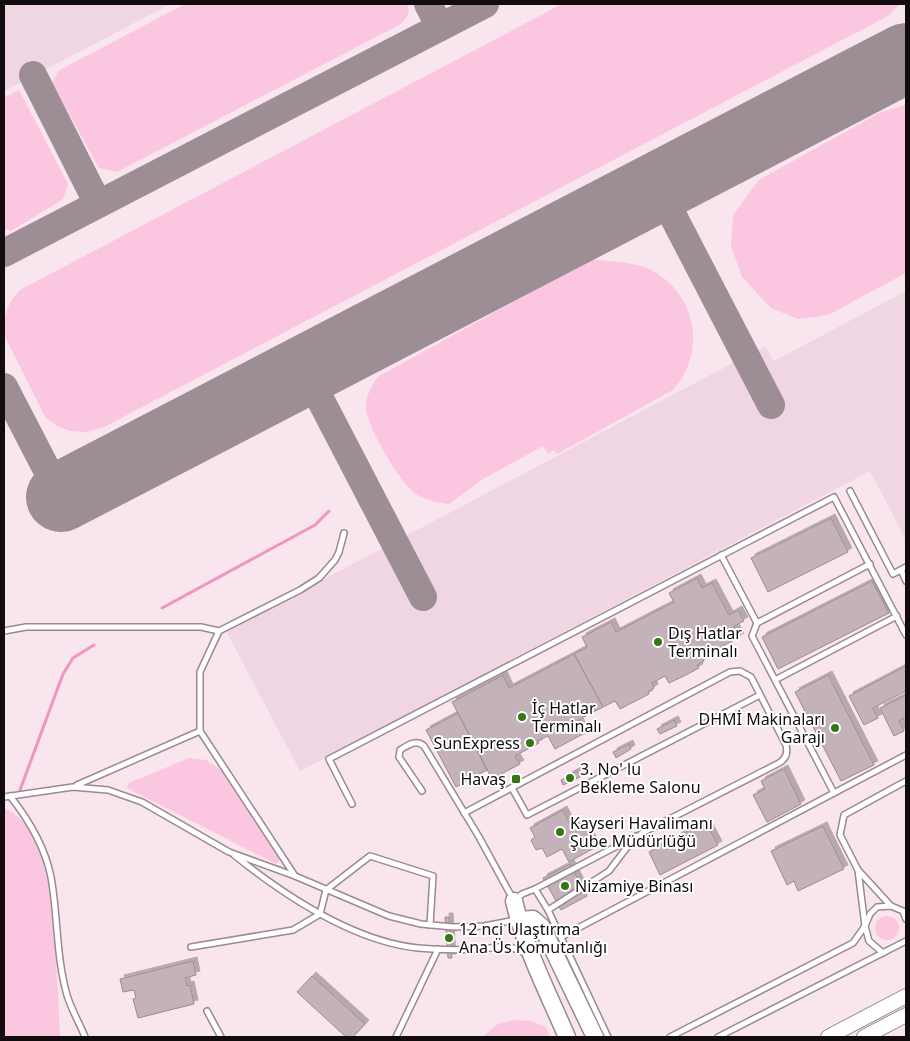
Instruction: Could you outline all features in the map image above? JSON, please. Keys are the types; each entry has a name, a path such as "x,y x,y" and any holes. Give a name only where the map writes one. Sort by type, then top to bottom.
{"main road":[{"path":"514,901 518,920 532,956 567,1037"},
{"path":"518,920 533,919 542,926 595,1037"},
{"path":"828,1037 906,996"},
{"path":"864,1037 906,1015"}],"lane":[{"path":"850,491 893,574 904,569 906,581"},
{"path":"352,804 329,760 834,497 906,635"},
{"path":"295,876 200,731 200,672 219,631 288,596 318,578 339,552 344,533"},
{"path":"722,555 757,623"},
{"path":"834,793 752,636 757,623 870,564"},
{"path":"775,680 897,616"},
{"path":"4,631 26,627 201,627 219,631"},
{"path":"422,792 399,757 400,750 413,743 420,743 424,746 464,814 479,837 514,901 522,894 779,763 785,759 786,745 748,674 740,671 730,672 464,814"},
{"path":"512,788 527,815 760,695"},
{"path":"72,787 200,731"},
{"path":"560,936 906,756"},
{"path":"891,906 858,870 840,835 844,815 906,781"},
{"path":"4,796 72,787 96,788 131,797 229,852 266,880 320,914 357,931 389,942 417,948 508,947 532,956"},
{"path":"10,796 29,822 48,865 53,892 58,946 67,996 85,1037"},
{"path":"548,910 609,871 628,846 642,832"},
{"path":"229,852 295,876 389,916 430,925 469,927 518,920"},
{"path":"191,947 293,930 320,914 326,890 370,856 434,876 430,925"},
{"path":"858,870 865,926 869,941 883,953"},
{"path":"535,889 548,910 608,1037"},
{"path":"670,1037 853,943 865,926 870,914 877,907 891,906 905,911 906,919"},
{"path":"718,1037 883,953 906,939"},
{"path":"397,1036 438,949"},
{"path":"207,1011 221,1037"}],"shaded area":[{"path":"4,4 171,4 4,91"},
{"path":"185,4 408,4 408,13 399,25 117,172 99,168 52,83 58,71"},
{"path":"562,4 900,4 888,16 104,427 87,432 70,431 57,426 45,417 6,339 6,313 11,301 20,290"},
{"path":"19,90 68,184 63,199 11,231 4,228 4,98"},
{"path":"906,105 906,273 828,315 798,319 771,308 742,277 731,246 733,215 759,180 881,112"},
{"path":"591,259 629,263 644,267 667,280 679,294 687,308 692,325 693,342 690,359 684,375 673,390 557,454 554,450 548,454 543,446 483,479 449,504 432,501 416,494 393,467 378,441 368,417 367,399 376,379"},
{"path":"906,291 906,540 870,471 300,771 226,631 765,346 774,361"},
{"path":"189,758 206,760 224,772 280,856 276,864 127,788 129,783"},
{"path":"4,808 20,819 32,835 41,853 47,874 54,918 60,1037 4,1037"},
{"path":"887,916 896,919 899,928 896,937 887,940 878,937 875,928 878,919"},
{"path":"514,1020 531,1021 546,1027 550,1037 482,1037 498,1024"}],"building":[{"path":"831,518 848,552 768,592 751,558"},
{"name":"Dış Hatlar Terminalı","path":"697,578 702,588 712,583 729,615 738,610 744,621 734,626 740,637 702,657 704,661 697,665 699,668 684,676 669,683 665,676 652,683 654,688 648,692 649,694 620,709 615,701 603,707 574,654 587,647 582,637 611,622 616,632 674,602 669,593"},
{"path":"872,581 889,613 778,669 762,637"},
{"name":"İç Hatlar Terminalı","path":"574,654 603,707 578,720 585,733 555,749 548,736 537,741 539,743 515,756 520,764 492,779 452,702 503,675 509,688"},
{"path":"906,666 906,691 873,708 878,718 864,725 849,696"},
{"name":"DHMİ Makinaları Garajı","path":"828,675 874,765 841,781 795,692"},
{"path":"906,695 906,717 899,721 904,731 894,736 880,708"},
{"path":"458,713 487,770 456,787 426,730"},
{"path":"674,720 677,726 660,734 657,729"},
{"path":"629,744 631,749 616,758 613,752"},
{"path":"784,769 801,804 767,822 753,795 765,789 761,781"},
{"name":"3. No' lu Bekleme Salonu","path":"577,771 580,777 563,785 561,780"},
{"name":"Kayseri Havalimanı Şube Müdürlüğü","path":"563,810 572,828 582,822 596,847 569,862 562,849 547,857 542,848 536,850 531,840 535,837 530,828"},
{"path":"706,822 718,845 660,875 649,852 664,844 665,847 679,840 677,837"},
{"path":"823,826 844,869 798,891 794,881 787,885 771,851"},
{"name":"Nizamiye Binası","path":"570,864 587,896 561,910 543,878"},
{"name":"12 nci Ulaştırma Ana Üs Komutanlığı","path":"445,917 449,917 452,958 448,958"},
{"path":"193,961 196,975 185,978 187,986 190,985 194,1004 138,1018 133,999 136,998 134,990 123,992 120,979"},
{"path":"312,976 365,1024 353,1037 346,1037 297,992"}],"waterway":[{"path":"162,608 315,525 329,511"},
{"path":"20,790 63,674 73,658 94,645"}],"taxiway":[{"path":"428,4 440,27"},
{"path":"4,253 485,4"},
{"path":"33,75 98,204"},
{"path":"658,187 771,405"},
{"path":"305,370 423,597"},
{"path":"4,387 61,497"}],"runway":[{"path":"61,497 906,58"}],"place":[{"name":"Dış Hatlar Terminalı","path":"658,642"},
{"name":"İç Hatlar Terminalı","path":"522,717"},
{"name":"DHMİ Makinaları Garajı","path":"835,728"},
{"name":"SunExpress","path":"530,743"},
{"name":"3. No' lu Bekleme Salonu","path":"570,778"},
{"name":"Havaş","path":"516,779"},
{"name":"Kayseri Havalimanı Şube Müdürlüğü","path":"560,832"},
{"name":"Nizamiye Binası","path":"565,886"},
{"name":"12 nci Ulaştırma Ana Üs Komutanlığı","path":"449,938"}]}
